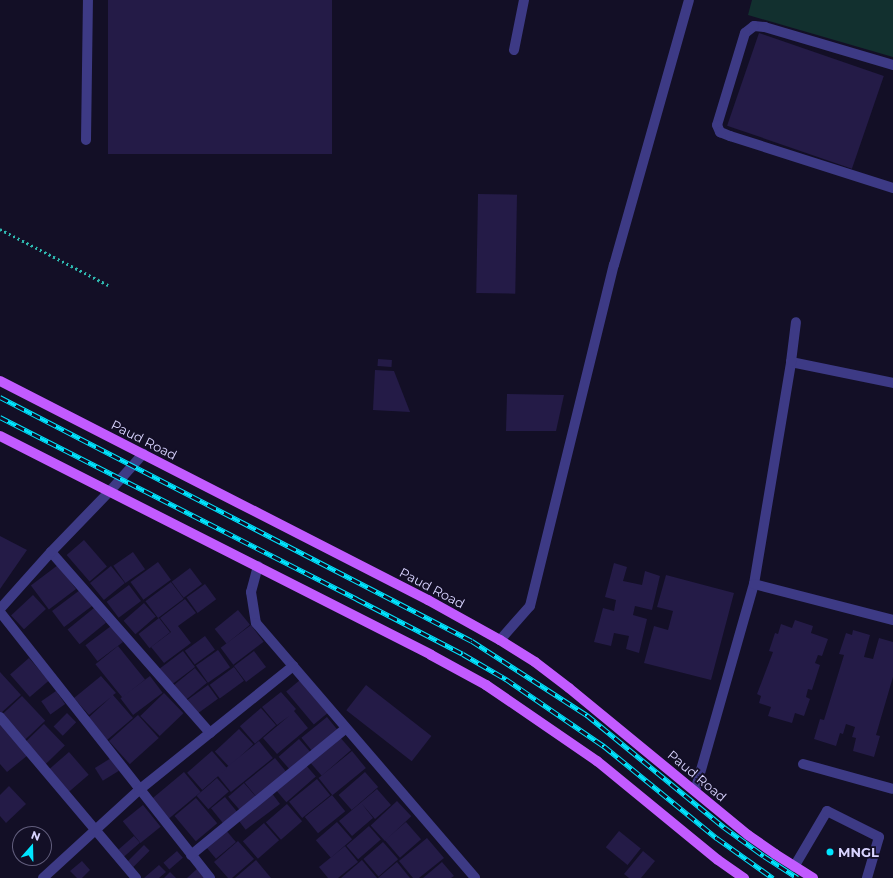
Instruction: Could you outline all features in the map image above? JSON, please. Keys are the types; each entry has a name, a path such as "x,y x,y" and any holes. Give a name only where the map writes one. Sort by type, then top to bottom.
{"main road":[{"name":"Paud Road","path":"0,381 428,600 500,640 535,662 569,688 748,835 794,867 814,878"},
{"path":"0,436 431,654 486,686 598,761 718,860 744,878"}],"street":[{"path":"86,140 88,0"},
{"path":"514,50 524,0"},
{"path":"500,640 530,606 614,265 688,0"},
{"path":"893,65 765,27 754,26 745,33 717,125 720,132 730,136 893,188"},
{"path":"695,791 754,584 791,362 796,322"},
{"path":"791,362 893,383"},
{"path":"0,609 50,552 110,491 143,454"},
{"path":"50,552 210,733"},
{"path":"258,566 251,592 256,623 475,878"},
{"path":"754,584 893,620"},
{"path":"0,612 210,878"},
{"path":"43,878 140,790 293,666"},
{"path":"0,717 136,878"},
{"path":"191,855 346,728"},
{"path":"803,764 893,789"},
{"path":"794,867 827,811 879,837 867,878"}],"path":[{"path":"0,229 108,285"}],"green space":[{"path":"752,0 893,0 893,57 748,15"}],"building":[{"path":"108,0 332,0 332,154 108,154"},
{"path":"759,33 884,76 852,169 727,126"},
{"path":"478,194 517,195 515,294 476,293"},
{"path":"378,359 392,360 391,367 378,366"},
{"path":"375,370 394,371 410,412 373,410"},
{"path":"507,394 564,395 556,431 506,431"},
{"path":"0,536 27,550 0,589"},
{"path":"84,540 107,566 90,582 67,555"},
{"path":"133,552 145,569 125,583 113,566"},
{"path":"158,562 171,580 143,600 130,582"},
{"path":"614,563 627,567 623,581 642,585 645,571 660,576 652,610 635,606 633,615 647,619 639,653 626,649 629,636 614,633 611,646 594,642 603,608 614,611 616,600 605,597"},
{"path":"58,565 76,589 49,609 31,585"},
{"path":"111,566 125,583 104,600 90,583"},
{"path":"190,568 202,584 184,598 172,582"},
{"path":"666,575 734,593 711,680 644,663 654,626 668,630 673,611 657,607"},
{"path":"171,582 184,599 158,618 145,601"},
{"path":"205,584 216,599 198,613 186,598"},
{"path":"129,585 141,601 119,618 107,602"},
{"path":"80,590 92,606 64,627 52,611"},
{"path":"33,595 46,609 24,629 11,615"},
{"path":"185,599 196,613 178,626 191,643 164,663 151,647 171,632 160,618"},
{"path":"144,603 156,617 135,634 124,621"},
{"path":"94,608 106,623 80,644 68,629"},
{"path":"238,610 250,625 227,644 215,629"},
{"path":"159,618 170,632 150,648 139,634"},
{"path":"795,620 813,626 811,633 828,639 822,656 818,655 815,663 820,665 812,690 808,689 806,697 810,699 804,716 795,713 792,723 768,716 771,707 759,703 761,696 757,694 773,652 769,651 775,633 778,634 781,624 792,628"},
{"path":"251,625 264,642 233,665 221,648"},
{"path":"111,626 123,642 97,661 85,645"},
{"path":"853,630 870,635 864,657 873,659 879,638 893,642 893,677 876,735 880,736 874,757 853,751 856,738 852,737 855,727 846,724 843,734 840,733 836,746 814,739 820,719 824,720 844,655 839,654 846,633 852,635"},
{"path":"205,636 215,650 195,664 185,651"},
{"path":"118,646 145,679 123,698 95,664"},
{"path":"218,650 230,667 208,683 196,665"},
{"path":"183,651 195,667 172,684 160,668"},
{"path":"254,651 266,667 246,682 234,666"},
{"path":"29,658 49,681 30,697 10,674"},
{"path":"234,667 244,681 220,698 210,685"},
{"path":"195,668 207,683 184,701 172,686"},
{"path":"0,672 21,695 1,713 0,712"},
{"path":"101,676 116,693 113,695 133,718 107,740 88,718 111,697 89,715 74,698"},
{"path":"150,676 163,693 133,715 120,698"},
{"path":"300,680 328,713 314,725 286,692"},
{"path":"208,685 218,699 197,714 187,700"},
{"path":"366,685 431,736 412,761 346,710"},
{"path":"56,691 65,704 50,714 41,701"},
{"path":"281,692 296,709 294,711 308,728 277,754 263,738 289,716 277,725 262,707"},
{"path":"164,693 183,713 160,736 140,716"},
{"path":"22,696 45,721 24,741 1,716"},
{"path":"261,708 276,725 255,744 240,726"},
{"path":"67,713 76,722 63,736 54,726"},
{"path":"138,715 159,738 130,764 109,741"},
{"path":"327,717 339,732 313,753 301,738"},
{"path":"0,723 28,755 7,772 0,764"},
{"path":"44,724 65,746 45,764 25,743"},
{"path":"239,729 253,744 229,767 215,752"},
{"path":"338,735 351,750 322,776 309,761"},
{"path":"299,739 312,754 292,772 279,757"},
{"path":"259,741 273,758 231,792 217,775"},
{"path":"212,751 227,768 202,790 187,773"},
{"path":"352,751 366,768 332,795 319,778"},
{"path":"69,752 89,775 66,794 46,772"},
{"path":"111,758 119,771 103,781 95,768"},
{"path":"275,758 288,774 258,799 245,783"},
{"path":"304,763 316,777 286,802 275,789"},
{"path":"184,772 201,792 169,818 153,798"},
{"path":"365,772 378,787 352,810 339,795"},
{"path":"217,778 229,792 208,809 197,796"},
{"path":"317,779 330,795 302,818 289,802"},
{"path":"244,783 257,798 241,812 228,797"},
{"path":"9,786 26,804 6,823 0,816 0,795"},
{"path":"377,789 391,805 375,819 362,804 373,818 352,836 339,821"},
{"path":"271,792 280,804 246,830 237,818"},
{"path":"332,795 345,811 318,833 305,817"},
{"path":"225,797 238,813 224,825 211,808"},
{"path":"196,798 217,823 196,841 175,816"},
{"path":"397,801 411,816 385,841 371,826"},
{"path":"287,804 302,821 281,840 266,822"},
{"path":"143,805 161,827 140,843 123,821"},
{"path":"337,822 352,839 331,858 316,840"},
{"path":"406,822 421,839 400,858 385,840"},
{"path":"264,823 279,840 258,859 243,841"},
{"path":"369,826 381,840 358,859 346,846"},
{"path":"225,829 236,842 216,859 205,846"},
{"path":"619,831 641,849 628,865 606,847"},
{"path":"134,836 140,843 123,857 117,850"},
{"path":"427,838 444,858 419,878 413,878 399,861"},
{"path":"238,841 254,859 232,878 228,878 214,862"},
{"path":"383,842 398,859 378,876 363,859"},
{"path":"144,845 150,851 133,867 128,861"},
{"path":"345,846 358,862 338,878 328,878 319,867"},
{"path":"177,851 183,858 169,870 163,863"},
{"path":"643,851 655,861 641,878 629,878 624,874"},
{"path":"256,860 271,878 235,878"},
{"path":"362,860 377,878 341,878"},
{"path":"82,861 90,870 82,878 77,878 70,871"},
{"path":"397,862 410,878 378,878"},
{"path":"442,862 454,876 451,878 423,878"},
{"path":"159,865 166,872 159,878 144,878"},
{"path":"198,868 207,878 187,878"},
{"path":"170,872 176,878 164,878"}],"railway":[{"path":"0,397 472,641 587,715 724,827 798,878"},
{"path":"0,417 357,599 463,654 506,679 604,746 717,838 773,878"}],"place":[{"name":"MNGL","path":"830,852"}]}
